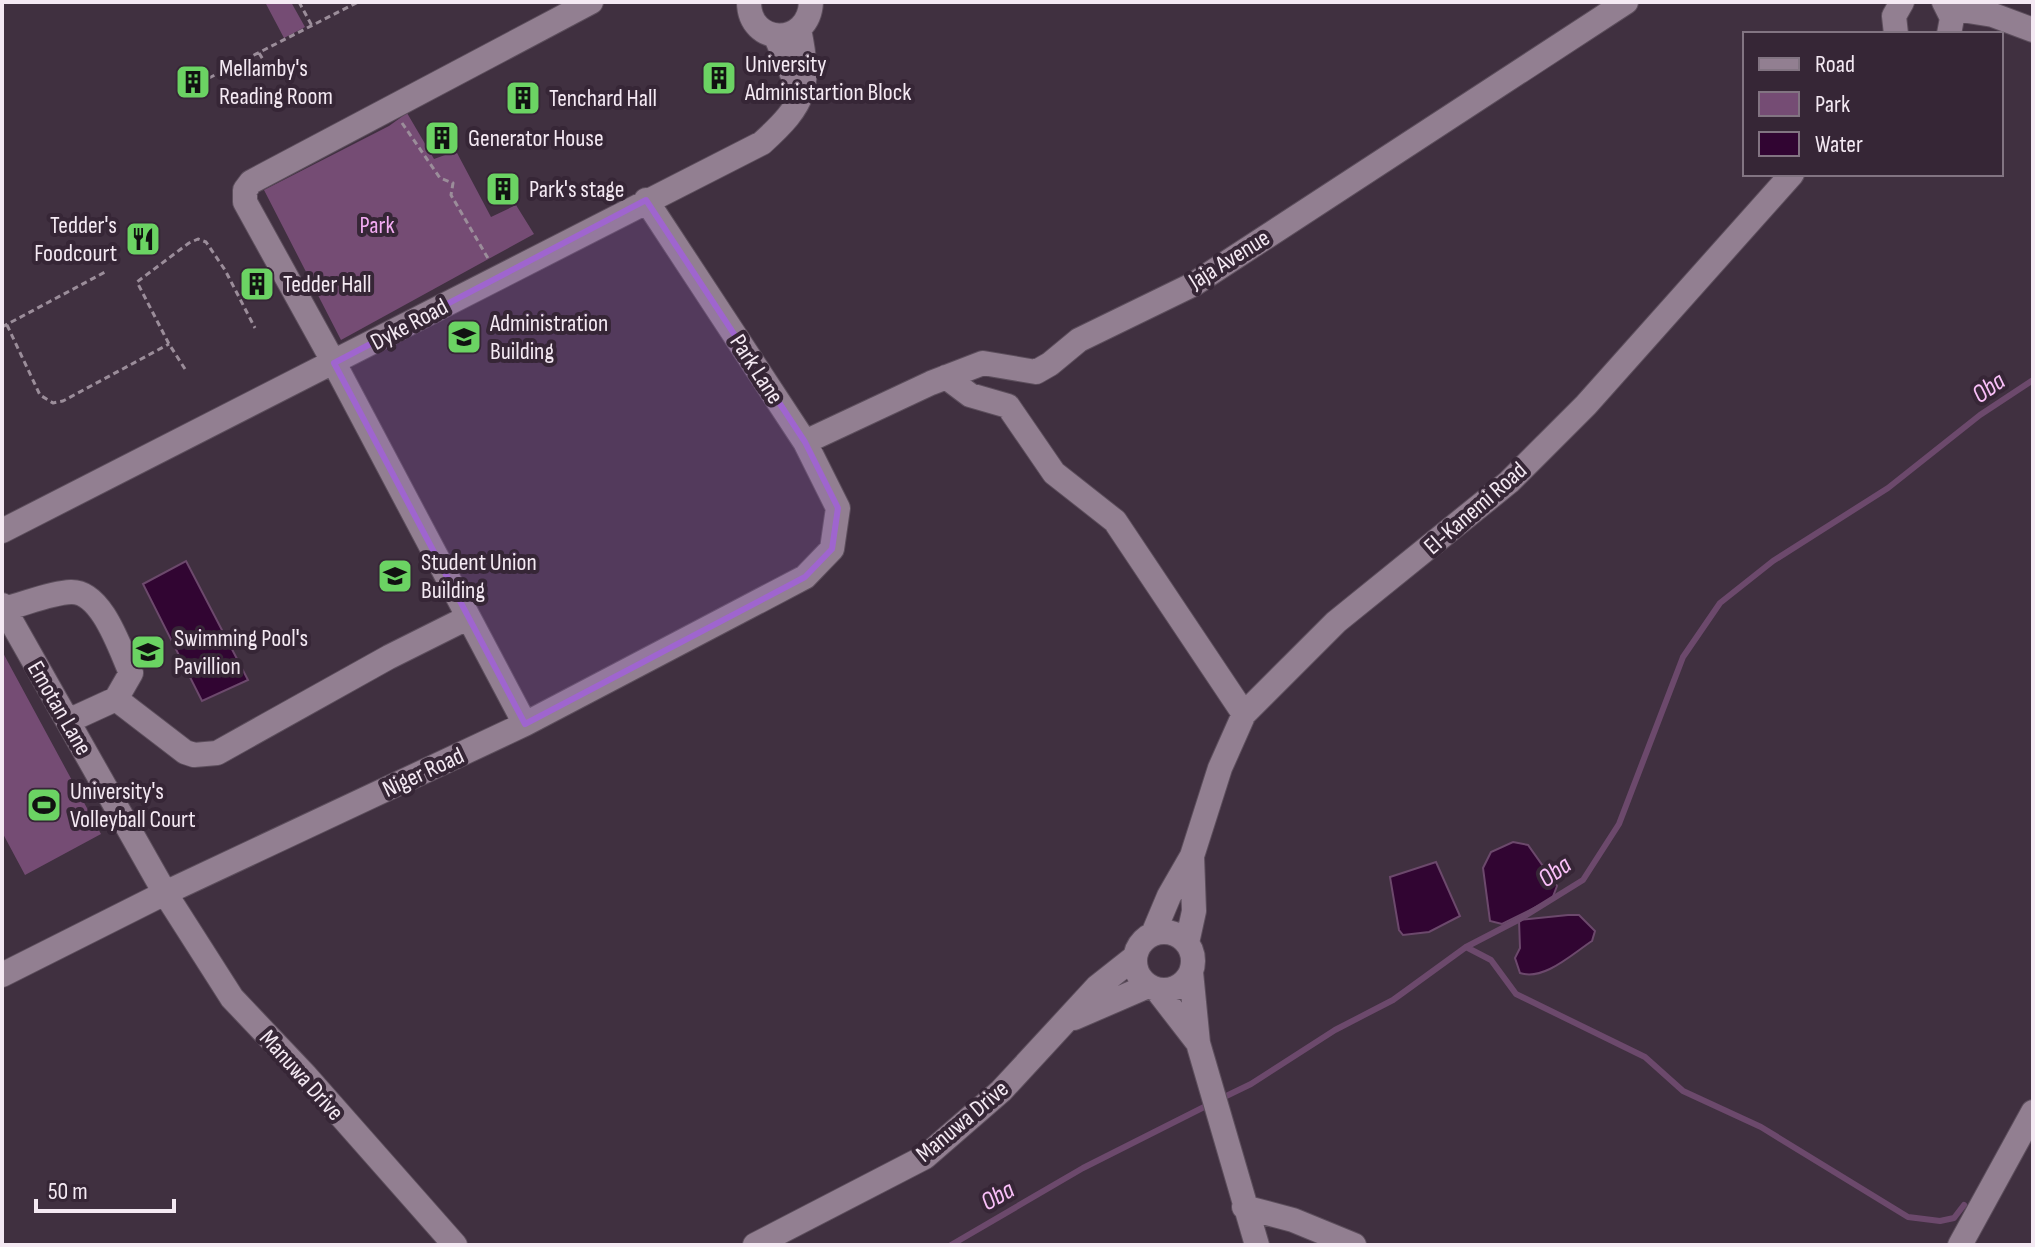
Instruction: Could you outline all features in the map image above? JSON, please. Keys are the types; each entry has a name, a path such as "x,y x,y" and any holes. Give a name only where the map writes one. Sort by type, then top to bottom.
{"street":[{"path":"525,724 245,202 245,190 251,182 591,2"},
{"path":"749,2 760,29 783,36 806,15 833,2"},
{"name":"Jaja Avenue","path":"805,442 983,363 1036,372 1079,340 1194,284 1626,2"},
{"path":"1947,5 1993,15 2028,28"},
{"path":"1947,5 1952,18 1949,32"},
{"path":"802,98 806,15"},
{"path":"2003,33 2028,28"},
{"path":"775,35 802,98"},
{"name":"Dyke Road","path":"2,531 762,143 785,122 802,98"},
{"name":"El-Kanemi Road","path":"1153,934 1169,896 1192,856 1220,768 1244,714 1336,622 1509,482 1586,405 1790,176"},
{"name":"Park Lane","path":"646,200 805,442 838,508 832,549"},
{"path":"946,377 970,395 1008,406 1054,473 1115,521 1244,714"},
{"name":"Niger Road","path":"2,975 165,893 525,724 805,577 832,549"},
{"path":"3,607 70,592 85,594 100,607 131,673 116,699 68,721"},
{"name":"Emotan Lane","path":"3,607 165,893"},
{"path":"116,699 185,752 194,755 217,753 389,657 467,618"},
{"name":"El-Kanemi Road","path":"1187,943 1194,911 1192,856"},
{"name":"Manuwa Drive","path":"165,893 232,998 305,1075 455,1245"},
{"path":"1198,1043 1136,970 1138,948 1153,934 1173,933 1187,943 1193,962 1191,972 1198,1043 1219,1108 1254,1244"},
{"name":"Manuwa Drive","path":"755,1245 925,1157 1001,1091 1097,987 1135,957"},
{"path":"1153,988 1177,987 1191,972"},
{"name":"Manuwa Drive","path":"1068,1021 1153,988"},
{"path":"1960,1245 2033,1112"},
{"path":"1244,1207 1293,1220 1354,1245"}],"path":[{"path":"299,2 312,26"},
{"path":"209,78 358,2"},
{"path":"259,53 269,69"},
{"path":"391,107 440,178 453,183 451,195 498,278"},
{"path":"185,369 137,282 138,278 198,239 206,242 225,270 255,328"},
{"path":"107,271 5,326 40,395 53,403 63,401 169,344"}],"highlighted area":[{"path":"646,200 805,442 838,508 832,549 805,577 525,724 334,363"}],"green space":[{"path":"265,2 291,2 305,27 284,38"},
{"name":"Park","path":"407,113 434,159 456,151 491,217 516,205 534,234 341,340 264,190 389,126"},
{"name":"University's Volleyball Court","path":"2,651 101,834 25,875 2,832"}],"water":[{"path":"186,561 248,680 202,701 143,584"},
{"path":"1513,842 1528,845 1557,886 1552,899 1502,924 1490,921 1483,868 1491,852"},
{"path":"1436,862 1460,916 1429,932 1403,935 1399,930 1390,877"},
{"path":"1579,915 1595,931 1592,941 1548,970 1520,973 1515,958 1520,948 1519,920"}],"waterway":[{"name":"Oba","path":"1220,1099 1251,1084 1335,1030 1393,1000 1466,947 1520,919 1583,880 1619,824 1683,657 1720,603 1773,561 1888,488 1980,415 2033,380"},
{"path":"1466,947 1491,960 1516,994 1645,1057 1683,1091 1761,1127 1908,1217 1940,1221 1954,1218 1964,1205"},
{"name":"Oba","path":"951,1245 1083,1168 1210,1104"}],"place":[{"name":"University Administartion Block","path":"719,78"},
{"name":"Mellamby's Reading Room","path":"193,82"},
{"name":"Tenchard Hall","path":"523,98"},
{"name":"Generator House","path":"442,138"},
{"name":"Park's stage","path":"503,189"},
{"name":"Tedder's Foodcourt","path":"143,239"},
{"name":"Tedder Hall","path":"257,284"},
{"name":"Administration Building","path":"464,337"},
{"name":"Student Union Building","path":"395,576"},
{"name":"Swimming Pool's Pavillion","path":"148,652"},
{"name":"University's Volleyball Court","path":"44,805"}]}
